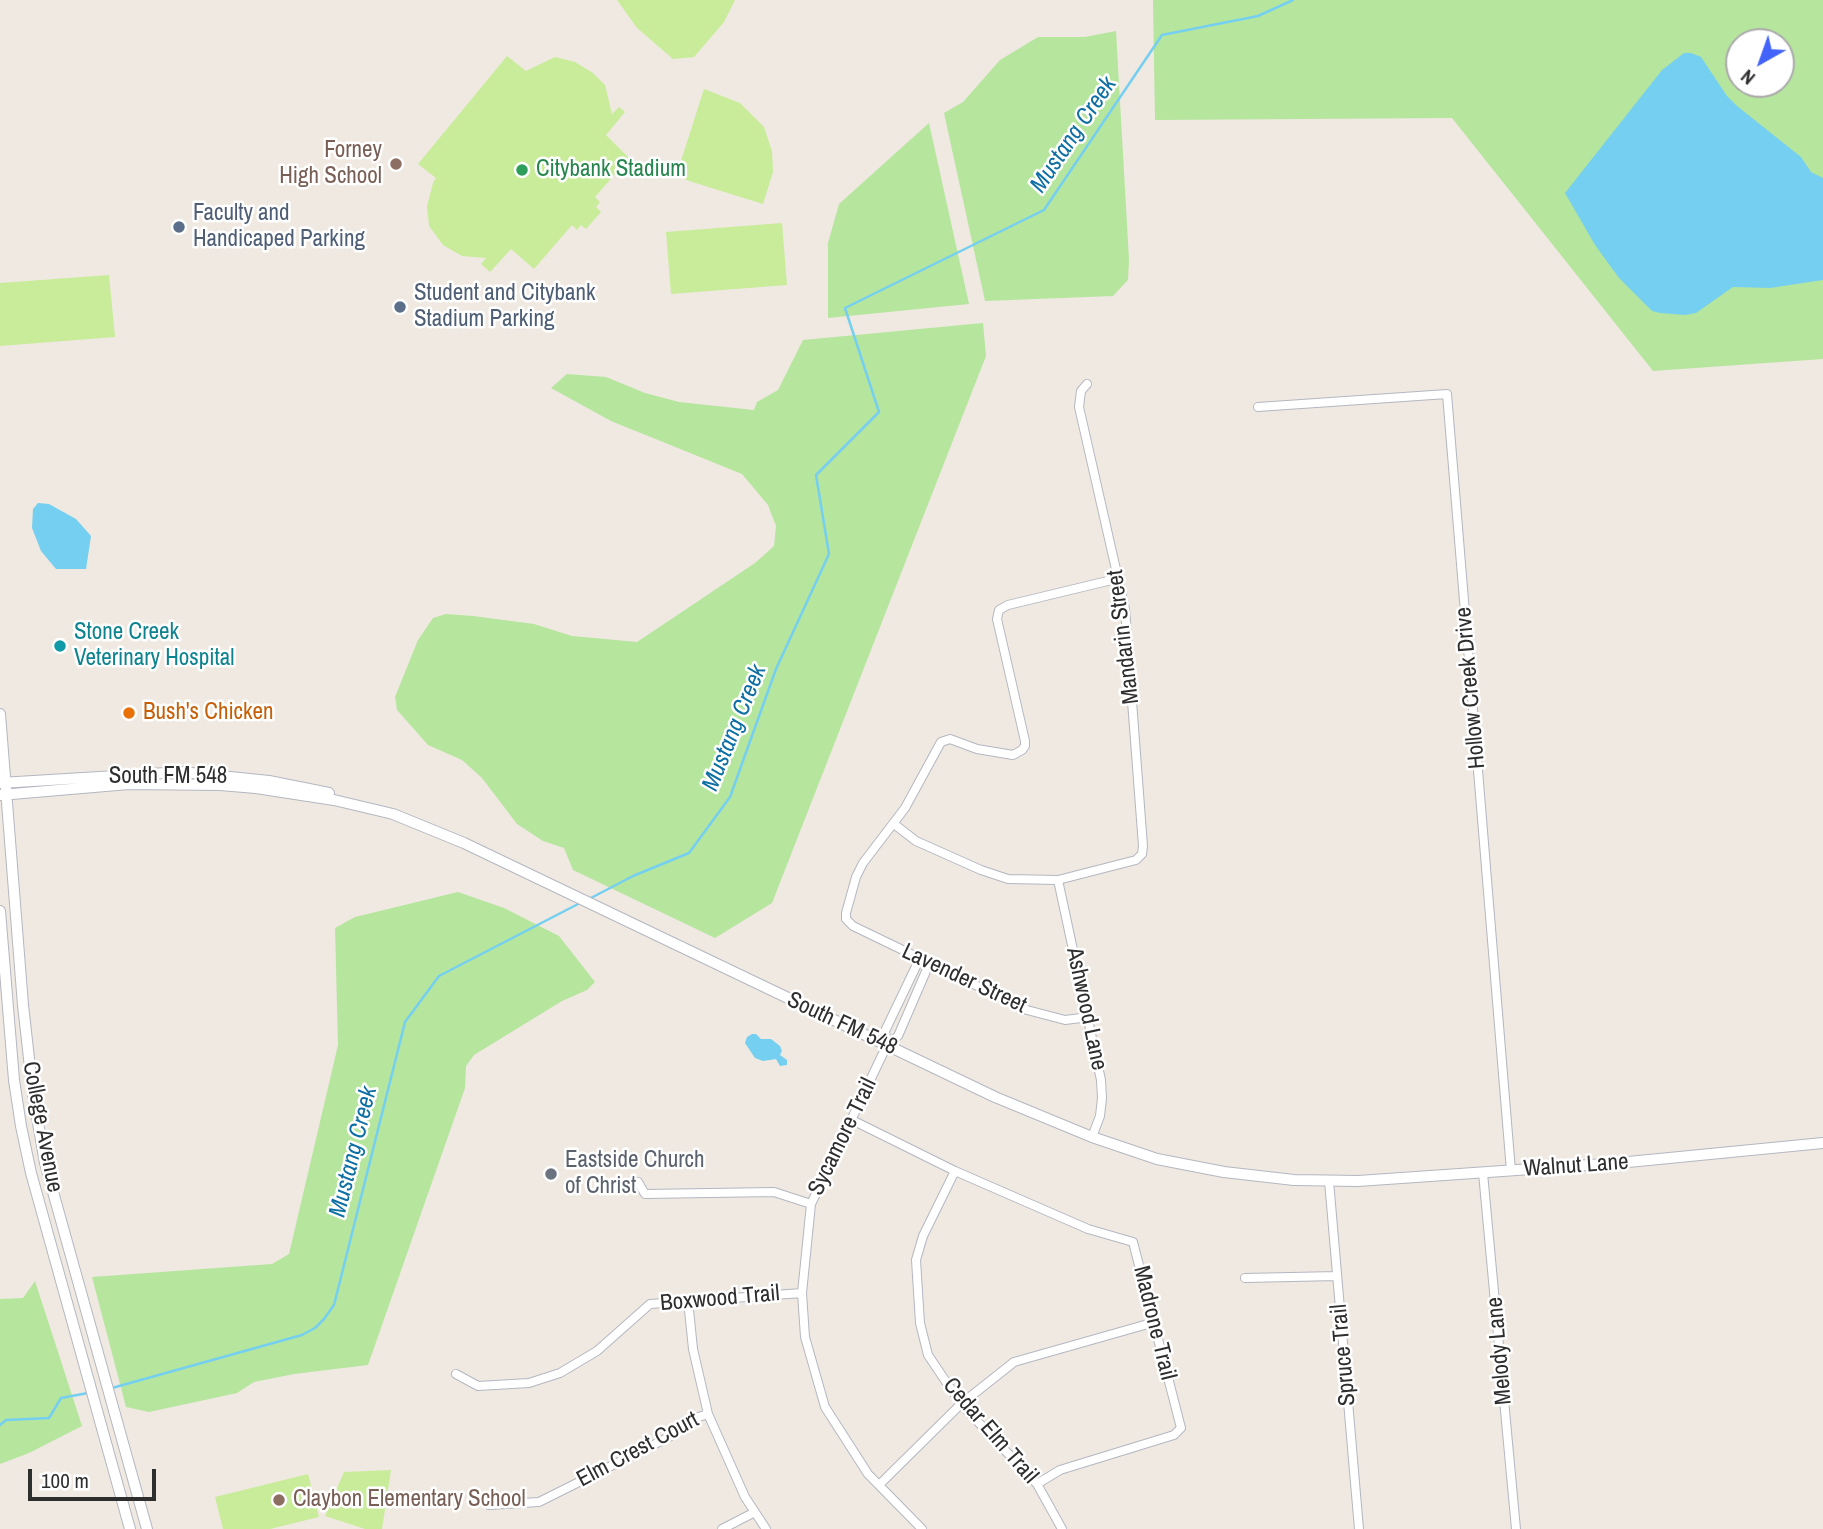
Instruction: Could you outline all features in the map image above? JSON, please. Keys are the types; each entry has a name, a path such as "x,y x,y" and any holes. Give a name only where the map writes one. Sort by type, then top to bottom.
{"main road":[{"name":"College Avenue","path":"0,714 3,789 33,1094 46,1163 147,1529"},
{"name":"South FM 548","path":"3,789 182,772 281,783 366,802 374,808 437,831 995,1097 1092,1137 1157,1159 1197,1167 1294,1180 1329,1181"},
{"name":"College Avenue","path":"0,911 17,1098 32,1173 130,1529"},
{"name":"Walnut Lane","path":"1329,1181 1712,1156 1823,1143"},
{"path":"62,1284 78,1280"}],"street":[{"name":"Mandarin Street","path":"1058,880 1136,860 1142,854 1143,846 1125,609 1079,407 1081,391 1087,384"},
{"name":"Hollow Creek Drive","path":"1258,407 1447,394 1511,1171"},
{"path":"1058,880 1025,881 981,870 916,841 894,824 917,789 936,748 945,740 1013,755 1022,750 1025,741 996,619 999,610 1008,605 1119,578"},
{"name":"Lavender Street","path":"894,824 863,863 847,905 846,919 853,926 1040,1014 1065,1020 1089,1017"},
{"name":"Ashwood Lane","path":"1058,880 1101,1080 1100,1116 1092,1137"},
{"name":"Sycamore Trail","path":"887,1045 885,1031 920,958"},
{"name":"Sycamore Trail","path":"922,1529 868,1474 825,1407 805,1336 802,1293 811,1204 887,1045 898,1036 930,962"},
{"name":"Madrone Trail","path":"852,1120 955,1171 1088,1229 1133,1242 1181,1428 1174,1435 1060,1470 1037,1484"},
{"name":"Cedar Elm Trail","path":"955,1171 923,1236 916,1260 920,1323 928,1355 961,1404 1037,1484 1062,1529"},
{"name":"Melody Lane","path":"1483,1173 1516,1529"},
{"name":"Spruce Trail","path":"1329,1181 1359,1529"},
{"path":"638,1182 645,1194 774,1192 811,1204"},
{"path":"1245,1278 1337,1276"},
{"name":"Boxwood Trail","path":"456,1374 478,1386 529,1383 560,1373 597,1351 650,1304 802,1293"},
{"path":"688,1300 693,1349 708,1414 745,1497 766,1529"},
{"path":"879,1485 961,1404 1014,1362 1155,1322"},
{"name":"Elm Crest Court","path":"489,1505 538,1502 669,1437 683,1422 708,1414"},
{"path":"722,1529 755,1512"}],"green space":[{"path":"617,0 735,0 724,22 694,57 673,59 637,28"},
{"path":"1153,0 1823,0 1823,359 1653,371 1452,118 1155,120"},
{"path":"1116,31 1128,280 1113,296 985,301 944,113 963,102 1000,60 1038,37 1085,37"},
{"name":"Citybank Stadium","path":"507,56 526,71 555,57 575,62 593,73 605,85 612,114 619,107 625,112 606,135 629,158 595,197 600,202 596,207 601,212 586,229 581,225 577,230 572,225 534,269 511,249 490,272 481,264 486,258 462,256 443,245 429,226 427,206 436,178 418,164"},
{"path":"704,89 740,103 764,127 772,151 773,172 763,204 686,180 679,167"},
{"path":"929,123 969,304 828,318 828,243 839,204"},
{"path":"782,223 787,285 671,294 666,232"},
{"path":"109,275 115,337 0,346 0,283"},
{"path":"983,323 986,356 772,903 715,938 573,870 564,848 543,841 517,824 482,778 462,760 428,745 397,710 395,697 418,640 433,618 446,614 473,616 534,624 572,636 637,642 755,563 774,546 776,526 768,505 742,474 611,421 551,388 567,374 606,377 645,393 679,402 754,410 757,402 778,390 803,340"},
{"path":"458,892 504,908 559,936 595,982 587,990 562,1001 474,1055 466,1066 465,1088 368,1365 254,1382 237,1393 149,1412 126,1407 92,1277 272,1264 289,1254 338,1045 335,928 355,917"},
{"path":"35,1281 82,1426 29,1453 0,1464 0,1299 23,1298"},
{"path":"391,1470 382,1529 365,1529 325,1516 344,1472"},
{"path":"308,1474 319,1517 270,1529 223,1529 215,1497"}],"water":[{"path":"1684,53 1701,57 1725,93 1725,98 1729,98 1801,157 1811,172 1823,178 1823,280 1770,288 1733,287 1696,313 1685,315 1652,311 1619,278 1595,245 1565,193 1662,70"},
{"path":"38,503 49,504 76,519 91,536 86,569 56,569 41,551 32,528 33,509"},
{"path":"752,1034 761,1039 771,1039 780,1046 780,1055 787,1060 787,1065 780,1066 776,1059 763,1061 755,1058 745,1043 747,1037"}],"waterway":[{"name":"Mustang Creek","path":"589,899 633,876 689,853 730,797 776,669 829,554 816,475 879,412 845,308 1044,210 1162,35 1258,16 1293,0"},
{"name":"Mustang Creek","path":"112,1388 302,1335 324,1319 334,1305 405,1022 439,976 580,903"},
{"name":"Mustang Creek","path":"0,1425 6,1420 49,1418 61,1398 88,1393"}],"place":[{"name":"Forney High School","path":"396,164"},
{"name":"Citybank Stadium","path":"522,170"},
{"name":"Faculty and Handicaped Parking","path":"179,227"},
{"name":"Student and Citybank Stadium Parking","path":"400,307"},
{"name":"Stone Creek Veterinary Hospital","path":"60,646"},
{"name":"Bush's Chicken","path":"129,713"},
{"name":"Eastside Church of Christ","path":"551,1174"},
{"name":"Claybon Elementary School","path":"279,1500"}]}
